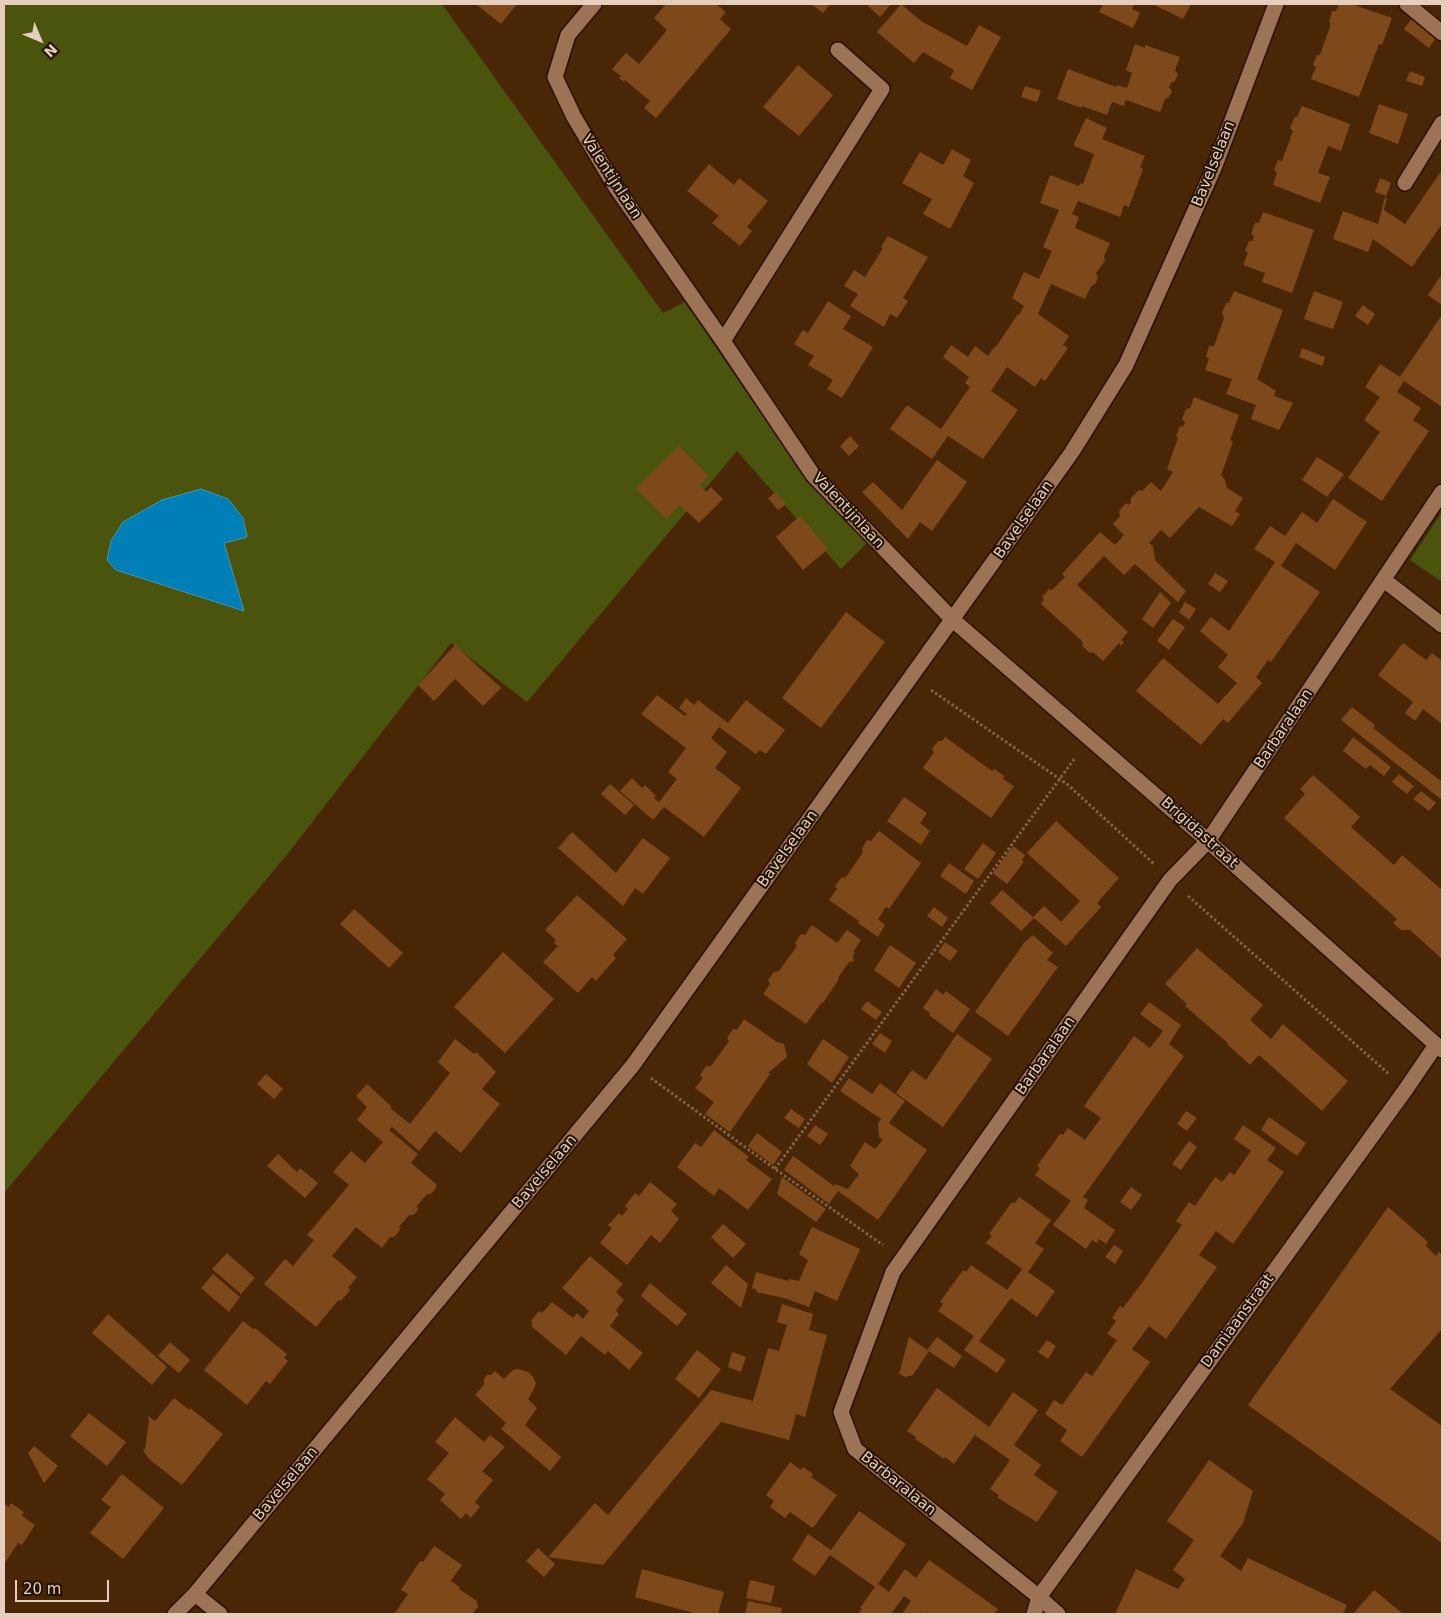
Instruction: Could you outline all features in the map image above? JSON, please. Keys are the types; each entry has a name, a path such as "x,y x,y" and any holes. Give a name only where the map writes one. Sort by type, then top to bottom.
{"street":[{"name":"Valentijnlaan","path":"594,4 568,35 555,77 574,117 615,186 724,341 813,475 953,620"},
{"name":"Bavelselaan","path":"175,1614 195,1594 633,1065 1072,452 1126,364 1214,168 1276,4"},
{"path":"1406,4 1442,33"},
{"path":"724,341 882,89 838,50"},
{"path":"1405,183 1442,123"},
{"name":"Barbaralaan","path":"1039,1597 855,1450 840,1412 893,1272 902,1258 1170,880 1208,841 1442,492"},
{"path":"1384,580 1442,625"},
{"name":"Brigidastraat","path":"953,620 1208,841 1439,1048"},
{"name":"Damiaanstraat","path":"1034,1614 1039,1597 1400,1097 1439,1048"},
{"path":"195,1594 220,1614"},
{"path":"1039,1597 1058,1614"}],"path":[{"path":"775,1169 1091,738"},
{"path":"633,1065 775,1169 902,1258"}],"green space":[{"path":"4,4 442,4 663,313 685,302 804,477 868,542 841,569 737,451 527,702 451,643 286,856 4,1193","holes":["247,536 224,542 243,611 116,570"]},
{"path":"1442,512 1442,582 1410,560"}],"water":[{"path":"201,489 228,499 243,518 247,537 224,543 244,611 116,570 107,560 111,541 123,522 162,500"}],"building":[{"path":"478,4 517,4 501,24"},
{"path":"666,4 716,4 726,12 720,19 731,29 656,118 644,108 650,101 625,80 624,82 619,78 621,76 612,69 626,53 639,64 667,30 654,18"},
{"path":"811,4 830,4 823,13"},
{"path":"870,4 891,4 880,17 868,6"},
{"path":"901,4 921,21 967,46 979,25 1001,37 972,90 950,78 954,70 923,52 914,63 877,32"},
{"path":"1103,4 1134,4 1132,9 1140,13 1133,28 1099,12"},
{"path":"1152,4 1191,4 1183,19"},
{"path":"1339,4 1351,4 1392,18 1382,45 1379,44 1359,97 1311,79 1316,67 1313,65 1317,55 1320,55 1331,24 1329,22 1332,11 1336,11"},
{"path":"1413,17 1437,36 1429,48 1404,29"},
{"path":"1135,44 1145,48 1145,45 1180,57 1175,70 1178,74 1175,81 1169,87 1172,91 1169,97 1165,99 1160,112 1126,100 1124,106 1112,102 1107,115 1057,99 1068,69 1116,87 1117,85 1127,88 1132,73 1126,70"},
{"path":"798,65 833,95 799,136 763,107"},
{"path":"1410,71 1425,77 1422,86 1406,81"},
{"path":"1025,86 1041,91 1037,102 1021,97"},
{"path":"1379,104 1408,114 1398,144 1369,133"},
{"path":"1302,106 1350,124 1341,151 1328,146 1318,173 1330,177 1320,203 1273,185 1277,173 1274,170 1278,160 1282,161 1293,131 1290,128"},
{"path":"1086,118 1107,128 1102,139 1145,156 1140,167 1143,169 1129,207 1124,205 1120,217 1078,201 1072,214 1079,217 1075,228 1110,243 1104,256 1105,261 1096,273 1098,277 1095,284 1091,286 1085,299 1051,284 1038,314 1069,336 1063,345 1068,348 1045,381 1041,378 1035,387 1007,367 991,391 1018,410 983,459 948,436 932,459 890,429 907,405 941,429 970,387 965,383 969,377 943,357 951,345 968,357 975,346 988,356 1019,315 1024,306 1012,298 1024,272 1039,279 1052,251 1043,247 1059,210 1040,203 1050,175 1079,186 1080,183 1083,184 1094,154 1074,146"},
{"path":"952,149 971,160 963,176 974,183 950,229 923,214 932,199 902,183 920,152 943,165"},
{"path":"709,164 734,185 739,178 768,201 747,227 752,231 740,246 712,223 719,216 687,191"},
{"path":"1442,170 1442,224 1412,267 1373,239 1368,252 1333,239 1343,211 1378,224 1385,197 1387,198 1384,210 1405,224"},
{"path":"1380,178 1391,183 1386,196 1375,192"},
{"path":"1263,212 1314,230 1292,293 1262,282 1265,273 1243,265 1248,253 1245,251 1249,241 1253,241 1254,236 1251,234 1255,223 1259,223"},
{"path":"888,236 928,257 903,298 908,301 897,318 890,314 884,327 850,306 858,294 844,286 854,270 865,277 883,248 881,247"},
{"path":"1442,274 1442,305 1428,295"},
{"path":"1234,291 1283,310 1257,379 1276,391 1274,396 1293,403 1279,430 1251,419 1256,405 1226,394 1232,379 1205,370 1209,359 1206,357 1209,346 1214,346 1224,318 1222,313"},
{"path":"1314,291 1343,302 1333,329 1304,319"},
{"path":"828,301 851,316 843,329 873,347 842,398 827,389 833,380 808,365 814,356 794,344 803,330 808,333"},
{"path":"1363,305 1375,314 1368,325 1355,316"},
{"path":"1442,315 1442,407 1404,381 1397,392 1421,408 1413,420 1429,431 1382,501 1348,478 1380,432 1364,420 1380,397 1365,387 1380,364 1400,377"},
{"path":"1302,348 1325,357 1322,366 1299,357"},
{"path":"1194,397 1239,415 1230,440 1233,442 1221,475 1225,480 1227,488 1243,498 1235,511 1240,514 1232,526 1199,507 1170,538 1161,530 1149,543 1153,546 1155,560 1186,591 1178,602 1135,564 1124,575 1104,556 1077,585 1128,632 1121,640 1124,642 1121,646 1119,643 1103,661 1093,652 1090,653 1082,646 1082,641 1041,604 1044,600 1042,597 1065,577 1062,574 1100,532 1115,545 1124,535 1113,524 1120,516 1119,511 1126,503 1129,505 1131,503 1131,498 1139,490 1142,491 1151,482 1161,491 1173,472 1167,469 1178,438 1176,436 1180,426 1183,427 1185,422 1182,419 1186,409 1190,408"},
{"path":"850,436 859,446 849,456 840,446"},
{"path":"679,446 709,476 700,485 706,492 711,487 723,499 699,523 680,505 666,519 636,489"},
{"path":"1317,457 1344,474 1327,497 1302,480"},
{"path":"937,460 967,482 932,531 920,522 908,539 862,492 873,482 902,510"},
{"path":"776,492 786,504 778,510 768,498"},
{"path":"1333,499 1367,522 1335,570 1296,543 1281,566 1320,592 1271,662 1268,660 1256,677 1262,683 1228,723 1223,719 1201,745 1136,691 1163,658 1218,704 1237,683 1218,667 1228,655 1200,631 1211,617 1229,631 1275,562 1254,549 1270,526 1285,536 1302,512 1317,523"},
{"path":"800,516 828,549 803,570 776,537"},
{"path":"1215,573 1228,581 1220,592 1208,584"},
{"path":"1160,592 1171,603 1153,628 1142,619"},
{"path":"1185,602 1196,609 1189,620 1179,612"},
{"path":"846,612 885,642 821,728 782,698"},
{"path":"1173,619 1185,627 1169,650 1157,641"},
{"path":"1403,643 1426,660 1432,653 1442,661 1442,724 1423,709 1415,721 1405,713 1413,702 1378,675"},
{"path":"455,645 501,688 483,706 455,679 434,701 418,685"},
{"path":"657,695 685,716 687,714 679,708 686,698 694,705 698,700 728,723 746,700 785,730 766,754 760,750 756,754 719,727 711,738 727,752 715,768 741,788 704,837 664,807 653,820 620,791 632,778 642,788 645,785 659,802 677,779 668,772 686,748 641,714"},
{"path":"1352,707 1375,725 1373,728 1442,782 1442,800 1341,720"},
{"path":"945,737 992,771 995,769 1004,776 1003,779 1014,786 991,818 923,768 934,752 932,749 938,741 942,741"},
{"path":"1353,737 1391,767 1384,776 1370,765 1366,769 1343,751"},
{"path":"1399,774 1414,786 1407,794 1392,782"},
{"path":"1313,775 1360,817 1351,827 1394,865 1402,855 1442,890 1442,959 1410,930 1401,930 1393,923 1397,919 1284,818 1305,794 1300,789"},
{"path":"610,784 634,805 625,815 601,794"},
{"path":"1421,791 1436,803 1429,811 1413,799"},
{"path":"904,797 927,813 920,823 930,831 921,845 887,821"},
{"path":"1056,821 1119,878 1097,903 1101,907 1066,946 1033,917 1044,906 1061,922 1080,901 1027,853"},
{"path":"879,831 921,863 889,909 886,907 878,919 885,925 878,937 829,900 837,889 835,886 841,878 846,877 862,854 862,849 867,840 871,841"},
{"path":"572,832 616,873 643,838 670,858 643,894 635,888 623,906 558,848"},
{"path":"983,843 996,853 978,879 964,869"},
{"path":"1013,846 1025,855 1022,860 1024,862 1007,884 993,873"},
{"path":"949,863 974,881 966,894 940,876"},
{"path":"1002,890 1034,918 1021,931 990,903"},
{"path":"577,895 627,939 613,955 616,958 596,981 592,977 578,993 543,962 558,946 554,943 556,940 545,930"},
{"path":"934,907 948,918 942,927 927,916"},
{"path":"354,909 403,953 389,968 340,924"},
{"path":"812,925 837,943 847,930 861,940 853,952 855,953 853,956 854,961 849,962 823,1003 806,1024 763,994 770,984 768,980 774,972 779,971 797,946 795,943 801,934 805,935"},
{"path":"1033,935 1053,953 1047,960 1058,967 1008,1036 975,1012 1024,943"},
{"path":"945,942 958,951 950,961 938,952"},
{"path":"890,945 916,963 899,988 874,970"},
{"path":"1197,948 1263,1005 1250,1020 1271,1039 1283,1024 1348,1081 1322,1111 1259,1055 1250,1065 1228,1043 1185,1006 1187,1004 1165,984"},
{"path":"503,952 554,999 505,1053 454,1007"},
{"path":"936,989 943,995 946,991 970,1009 953,1033 929,1015 930,1013 923,1008"},
{"path":"867,1001 882,1012 876,1020 861,1009"},
{"path":"1149,1002 1181,1025 1169,1044 1184,1056 1083,1197 1088,1200 1084,1208 1115,1230 1106,1244 1099,1239 1097,1243 1092,1240 1086,1249 1053,1225 1071,1201 1035,1175 1040,1168 1037,1166 1060,1134 1063,1135 1068,1128 1085,1140 1101,1118 1084,1106 1134,1036 1150,1048 1163,1031 1140,1014"},
{"path":"744,1019 777,1042 784,1044 787,1057 768,1073 770,1074 730,1132 705,1114 714,1102 695,1088 703,1078 700,1075 706,1066 711,1066 729,1041 727,1038 733,1029 737,1030"},
{"path":"880,1033 892,1041 885,1053 872,1044"},
{"path":"957,1034 992,1059 943,1127 896,1093 912,1070 926,1080"},
{"path":"455,1039 474,1054 476,1052 496,1072 482,1089 500,1104 461,1153 435,1131 419,1151 392,1127 389,1130 418,1154 411,1163 436,1184 436,1188 431,1194 427,1194 417,1206 418,1210 413,1215 409,1215 399,1227 400,1230 394,1237 390,1237 382,1248 356,1227 332,1256 357,1277 341,1301 337,1302 316,1327 264,1284 285,1259 293,1266 314,1240 307,1235 349,1185 333,1172 351,1151 365,1163 383,1142 357,1120 367,1107 356,1096 367,1084 392,1107 390,1108 410,1124 450,1073 438,1062"},
{"path":"823,1039 849,1057 832,1083 807,1064"},
{"path":"266,1074 283,1089 274,1099 257,1084"},
{"path":"849,1078 872,1094 880,1083 905,1101 889,1123 927,1150 878,1220 838,1191 829,1204 784,1170 793,1156 834,1186 835,1184 848,1189 859,1174 850,1166 865,1142 875,1149 883,1140 879,1137 878,1123 881,1119 840,1091"},
{"path":"791,1109 805,1119 799,1128 784,1118"},
{"path":"1186,1111 1197,1118 1187,1131 1177,1124"},
{"path":"1269,1117 1306,1143 1297,1156 1261,1130"},
{"path":"815,1125 828,1134 820,1145 807,1136"},
{"path":"1243,1125 1276,1148 1267,1160 1284,1172 1233,1244 1216,1231 1199,1255 1217,1267 1166,1339 1149,1326 1132,1349 1150,1362 1082,1457 1060,1441 1067,1430 1045,1414 1054,1400 1062,1405 1086,1372 1092,1376 1117,1340 1107,1334 1116,1321 1112,1318 1120,1306 1123,1308 1182,1225 1176,1221 1189,1202 1195,1206 1215,1177 1222,1182 1230,1172 1234,1175 1251,1151 1234,1139"},
{"path":"714,1130 749,1157 746,1160 772,1179 748,1210 719,1188 714,1196 677,1167 695,1143 701,1147"},
{"path":"757,1133 782,1152 773,1165 748,1146"},
{"path":"1189,1141 1197,1147 1181,1170 1172,1164"},
{"path":"278,1154 297,1172 300,1168 318,1183 305,1198 267,1166"},
{"path":"782,1177 826,1209 816,1222 777,1194"},
{"path":"650,1182 677,1204 671,1211 679,1219 660,1243 651,1235 627,1265 600,1243 612,1228 608,1225 619,1213 622,1216 628,1209 625,1206 635,1193 639,1196"},
{"path":"1131,1187 1142,1195 1131,1210 1120,1202"},
{"path":"1019,1197 1051,1220 1035,1243 1044,1249 1028,1272 1055,1291 1037,1317 1011,1298 979,1341 1006,1360 997,1373 964,1350 974,1336 938,1311 943,1304 940,1302 963,1270 966,1272 971,1265 1007,1290 1022,1269 986,1243 992,1236 989,1234 1012,1202 1014,1204"},
{"path":"1388,1207 1428,1242 1426,1246 1436,1256 1439,1252 1442,1255 1442,1329 1390,1389 1442,1426 1442,1543 1248,1405"},
{"path":"723,1224 746,1244 733,1258 711,1237"},
{"path":"812,1227 860,1249 837,1301 815,1291 809,1307 784,1298 756,1292 757,1290 752,1288 756,1272 788,1281 789,1279 799,1281 808,1260 799,1254"},
{"path":"1114,1245 1123,1251 1115,1264 1105,1257"},
{"path":"227,1253 255,1278 241,1294 212,1269"},
{"path":"590,1256 623,1284 616,1292 624,1300 616,1310 619,1314 610,1326 643,1353 629,1370 608,1351 605,1355 581,1336 566,1355 531,1326 533,1324 531,1321 539,1311 542,1313 552,1302 573,1318 577,1313 583,1319 589,1311 562,1288"},
{"path":"726,1265 748,1284 741,1308 711,1283"},
{"path":"213,1274 240,1297 229,1312 201,1288"},
{"path":"650,1283 687,1314 677,1326 641,1296"},
{"path":"782,1304 813,1314 809,1330 827,1335 805,1417 796,1414 789,1440 721,1422 603,1565 548,1557 595,1503 608,1515 711,1390 753,1401 768,1348 779,1351 787,1325 777,1322"},
{"path":"108,1314 167,1367 152,1385 92,1333"},
{"path":"243,1321 253,1329 255,1328 287,1354 284,1358 288,1361 270,1384 266,1381 247,1405 204,1370"},
{"path":"909,1337 929,1351 913,1375 906,1377 899,1374"},
{"path":"937,1337 962,1356 954,1368 927,1350"},
{"path":"1047,1340 1056,1346 1048,1359 1038,1352"},
{"path":"170,1342 190,1360 179,1373 158,1356"},
{"path":"697,1350 721,1369 699,1398 675,1379"},
{"path":"732,1352 746,1357 741,1372 728,1367"},
{"path":"518,1369 528,1372 536,1383 528,1399 537,1408 525,1425 561,1457 550,1471 501,1429 506,1423 475,1395 484,1385 484,1379 487,1375 491,1375 495,1371 504,1379 513,1370"},
{"path":"937,1388 989,1427 1013,1392 1038,1410 1014,1445 1041,1465 1034,1475 1058,1492 1037,1522 997,1497 999,1495 990,1489 1010,1460 975,1435 954,1464 915,1439 916,1437 907,1431"},
{"path":"174,1398 223,1434 182,1485 149,1459 143,1450 145,1449 148,1416 155,1421"},
{"path":"89,1413 126,1442 107,1466 70,1436"},
{"path":"455,1417 484,1442 490,1435 505,1447 482,1471 493,1480 475,1502 480,1507 471,1518 466,1513 461,1519 440,1500 445,1494 427,1479 449,1453 435,1442"},
{"path":"34,1446 58,1466 44,1483 28,1453"},
{"path":"1209,1460 1253,1491 1243,1523 1220,1556 1241,1571 1248,1558 1282,1574 1347,1605 1343,1614 1115,1614 1136,1569 1178,1589 1185,1579 1173,1570 1194,1540 1167,1521"},
{"path":"790,1462 801,1470 803,1467 813,1474 811,1477 837,1495 813,1528 790,1512 785,1518 770,1507 774,1501 766,1495"},
{"path":"122,1474 164,1508 123,1559 90,1533 111,1507 101,1500"},
{"path":"11,1503 24,1512 22,1516 35,1525 22,1545 18,1543 4,1564 4,1504 9,1507"},
{"path":"859,1511 906,1544 878,1584 889,1592 905,1569 916,1578 929,1560 998,1609 994,1614 929,1614 926,1612 925,1614 902,1614 911,1601 904,1596 891,1614 858,1614 862,1609 860,1608 875,1587 830,1555 815,1576 792,1560 808,1534 831,1550"},
{"path":"434,1546 462,1565 451,1581 477,1601 478,1607 472,1614 394,1614 408,1594 401,1590 420,1561 423,1562"},
{"path":"538,1548 555,1564 544,1577 526,1561"},
{"path":"642,1569 724,1592 718,1614 697,1614 635,1597"},
{"path":"750,1580 775,1586 771,1603 746,1598"},
{"path":"1374,1590 1403,1614 1353,1614"},
{"path":"748,1601 782,1608 781,1614 745,1614"}]}
